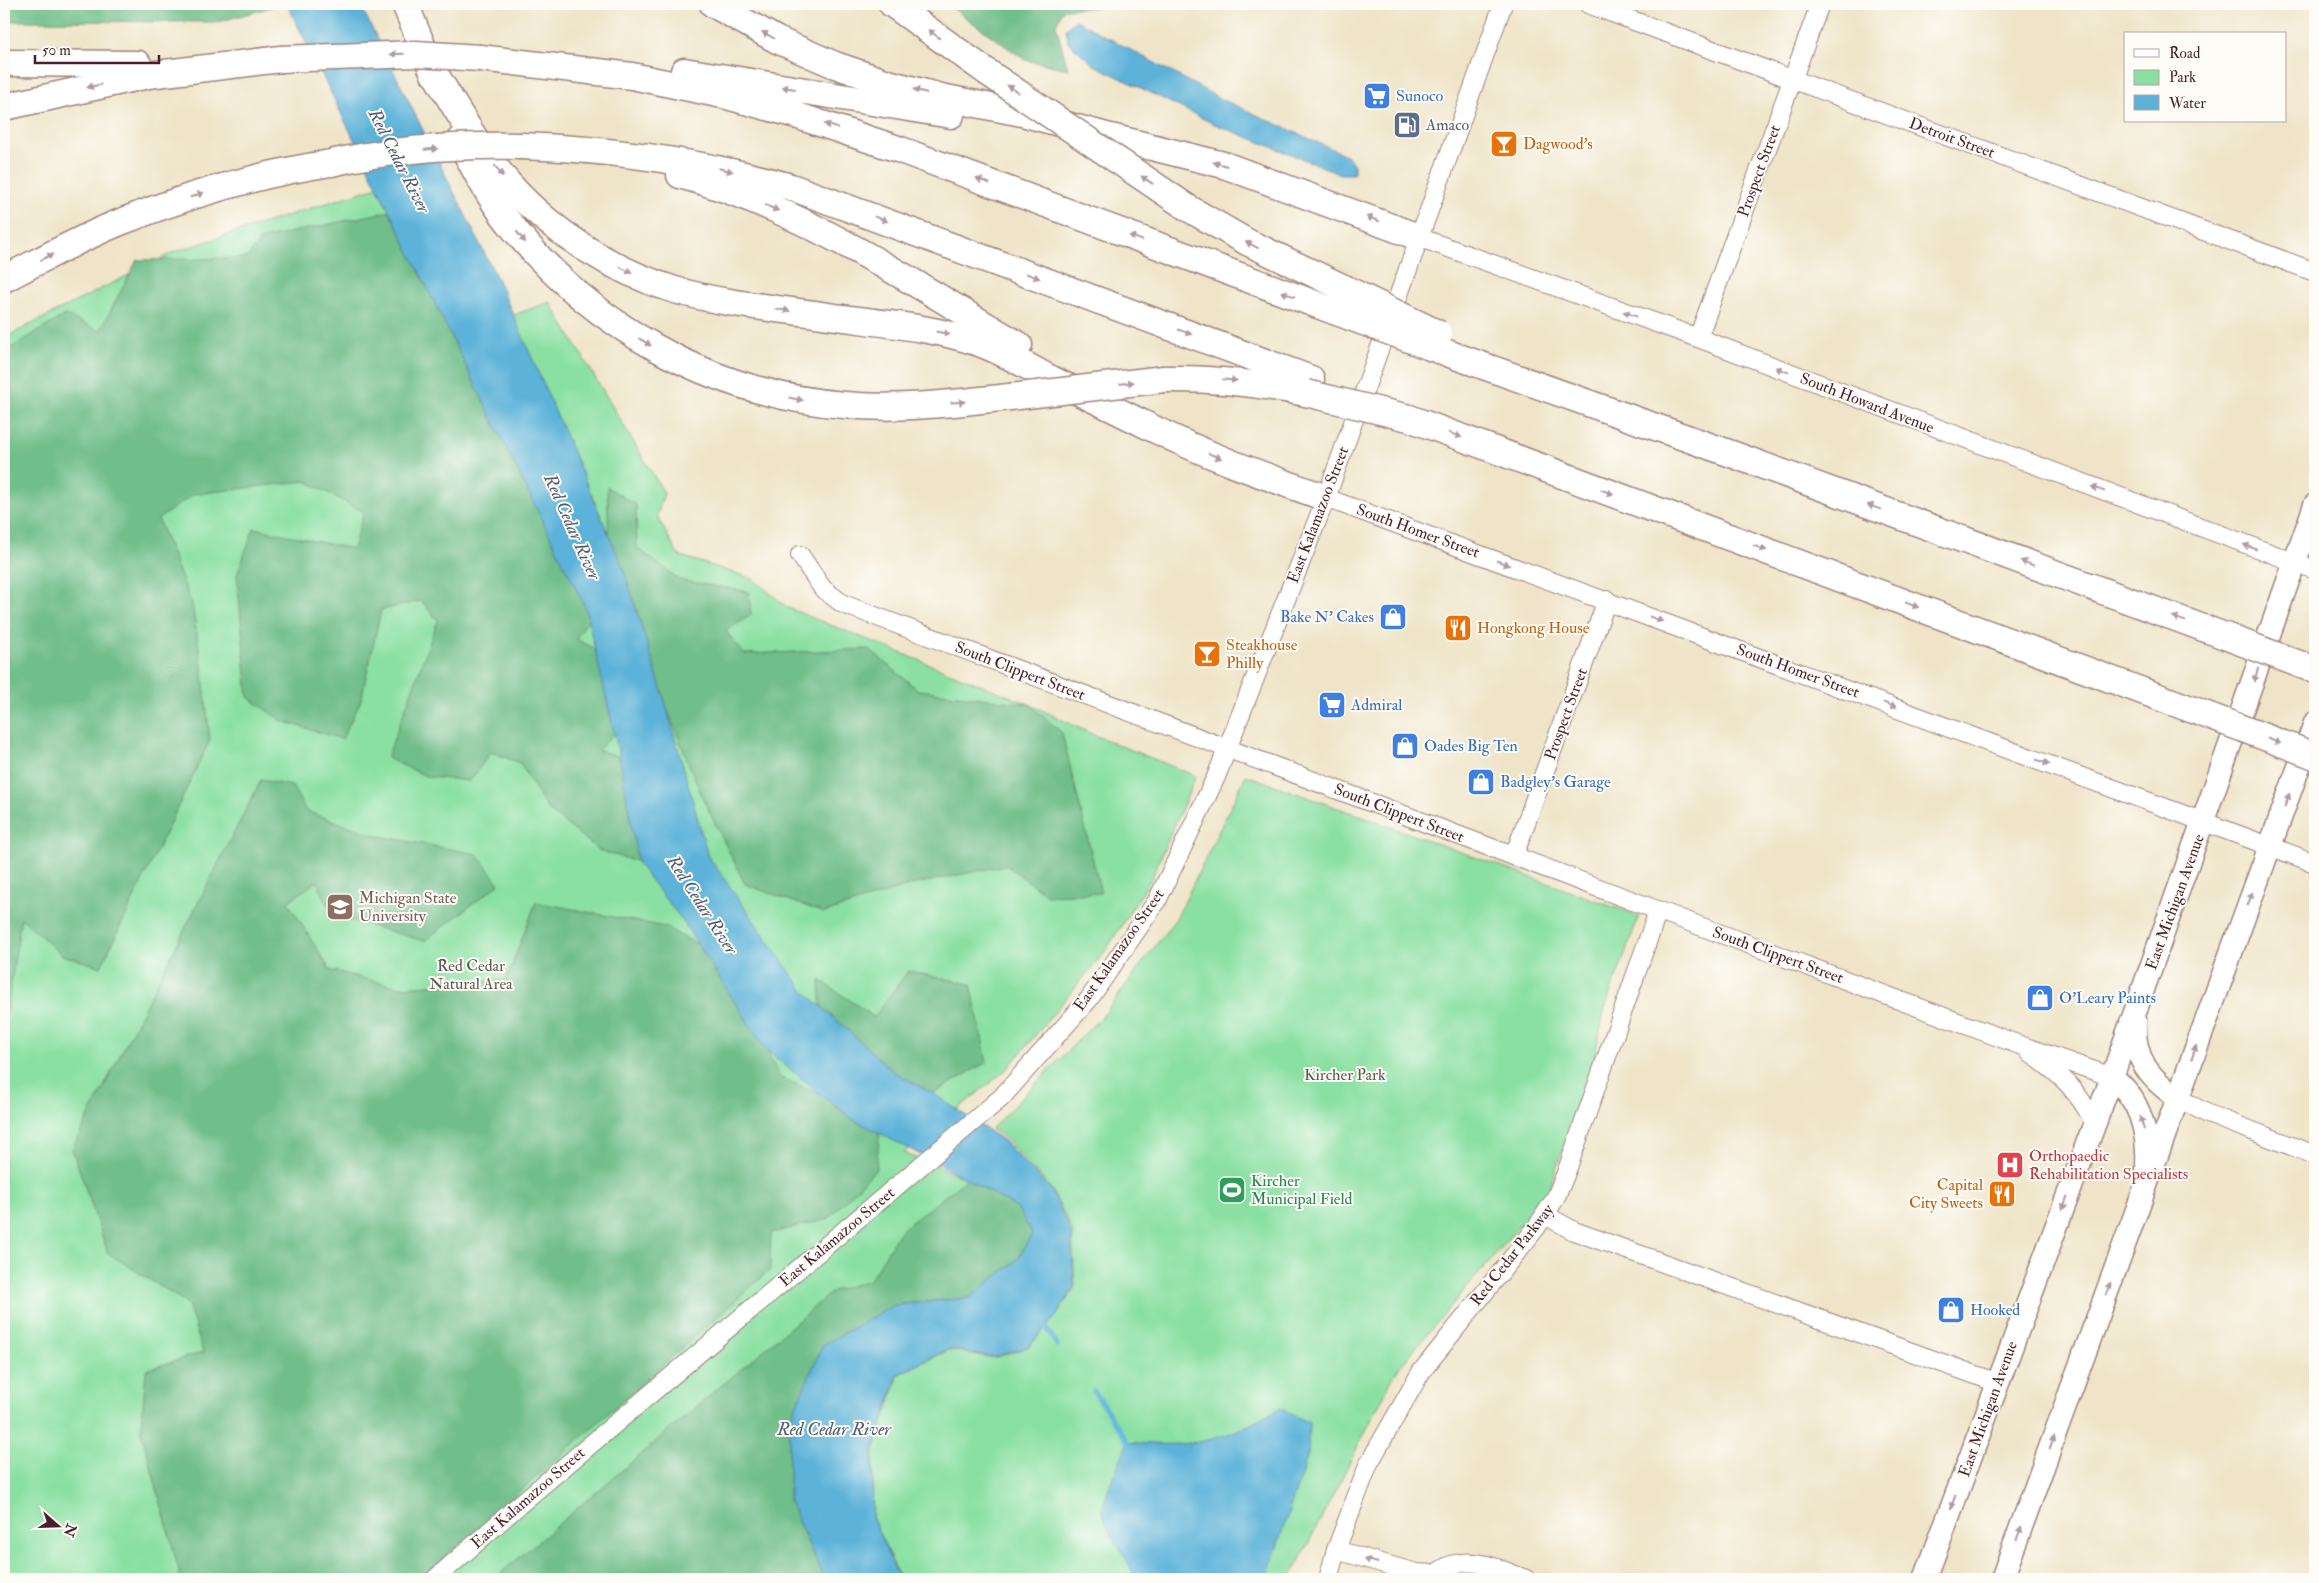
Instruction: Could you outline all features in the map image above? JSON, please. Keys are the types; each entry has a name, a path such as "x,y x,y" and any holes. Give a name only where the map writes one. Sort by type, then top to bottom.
{"highway":[{"path":"405,4 434,72 452,124 479,177 523,239 572,290 609,318 649,344 694,368 778,395 814,402 863,406 898,406 1010,397 1164,379 1216,379 1259,384 1308,386"},
{"path":"713,4 777,40 835,65 888,83 941,97 1022,113 1103,136 1238,169 1418,237"},
{"path":"892,4 988,72 1188,208 1248,242 1339,300"},
{"path":"4,63 104,65 416,54 554,65 632,76 692,88 760,105 831,126 1339,300 1436,341 1726,452 2315,670"},
{"path":"4,107 148,75 281,59"},
{"path":"554,65 680,70 906,108 1103,136"},
{"path":"434,72 471,133 496,169 521,197 563,232 597,255 635,275 674,289 724,301 960,337 1003,353 1213,456 1326,498"},
{"path":"4,279 72,244 130,218 254,178 330,162 460,146 522,146 574,148 658,157 723,169 791,187 1308,386 1409,418 2315,756"},
{"path":"522,146 693,178 767,206 848,247 1051,363 1124,412"}],"main road":[{"name":"East Michigan Avenue","path":"1925,1579 2112,1076 2204,822 2305,567 2315,505"},
{"path":"2002,1579 2315,724"},
{"path":"2140,997 2135,1028 2143,1064 2156,1083 2178,1098"},
{"path":"2112,1076 2130,1094 2141,1120 2148,1150 2145,1188"}],"street":[{"name":"East Kalamazoo Street","path":"435,1579 519,1504 1001,1098 1089,999 1157,901 1227,748 1326,498 1503,4"},
{"name":"Detroit Street","path":"1588,4 2315,272"},
{"name":"Prospect Street","path":"1698,338 1820,4"},
{"name":"South Howard Avenue","path":"1418,237 1698,338 2305,567"},
{"name":"South Homer Street","path":"1326,498 1607,600 2315,863"},
{"name":"South Clippert Street","path":"800,555 824,589 843,604 1658,911 2017,1044 2112,1076"},
{"name":"Prospect Street","path":"1514,856 1607,600"},
{"name":"Red Cedar Parkway","path":"1328,1579 1336,1550 1369,1463 1421,1372 1545,1215 1566,1173 1658,911"},
{"name":"South Clippert Street","path":"2017,1044 2066,1079 2077,1093 2094,1124"},
{"path":"2178,1098 2208,1114 2315,1155"},
{"path":"1545,1215 1574,1231 1998,1383"},
{"path":"1336,1550 1434,1577 1446,1567 1465,1561 1484,1563 1526,1579"}],"green space":[{"path":"4,4 270,4 272,7 218,22 4,21"},
{"path":"947,4 1108,4 1106,7 1063,9 1056,25 1068,69 1025,60"},
{"name":"Red Cedar Natural Area","path":"377,187 452,337 550,302 664,493 657,516 678,555 753,579 788,608 1029,704 1094,735 1196,776 1151,879 1104,953 1007,1069 904,1153 967,1179 1018,1208 894,1305 789,1500 825,1579 4,1579 4,338 174,252"},
{"path":"408,207 593,612 576,639 608,656 623,724 598,750 631,760 653,866 600,851 547,809 520,763 491,752 470,781 428,777 387,758 438,620 421,601 381,610 361,700 342,739 282,721 248,697 237,575 254,528 353,549 364,512 306,481 194,494 158,519 192,604 202,665 210,740 101,967 62,955 21,918 4,1028 4,352 65,315 100,331 137,260 247,258 261,239"},
{"path":"607,487 636,505 637,548 680,580 749,592 751,615 726,631 744,654 869,649 918,690 1029,704 1062,733 1101,893 1047,895 1006,865 911,885 824,913 745,884 703,799 610,566"},
{"name":"Kircher Park","path":"1246,775 1639,916 1605,1008 1590,1077 1547,1193 1397,1370 1290,1579 900,1579 872,1517 874,1451 899,1374 949,1350 994,1358 1029,1347 1057,1315 1075,1287 1072,1230 1052,1190 1005,1138 991,1129 1106,1012 1177,917"},
{"path":"261,780 292,786 306,811 374,835 477,854 499,884 424,941 332,915 317,881 288,902 330,970 400,987 506,980 536,902 665,927 727,960 779,1077 881,1119 876,1169 828,1219 771,1233 770,1270 421,1579 181,1578 141,1430 146,1370 203,1352 188,1304 108,1253 72,1149"},
{"path":"908,971 971,984 987,1062 912,1106 822,1026 820,980 874,1017"},
{"path":"967,1179 1018,1208 1032,1234 1018,1259 969,1298 894,1305 789,1500 825,1579 494,1579 833,1291 870,1280 900,1231"}],"water":[{"name":"Red Cedar River","path":"287,4 360,4 498,280 623,567 664,698 708,856 803,990 894,1072 934,1094 1004,1141 1051,1190 1071,1231 1074,1287 1057,1315 1028,1347 994,1357 949,1349 898,1374 873,1452 872,1517 899,1579 825,1579 789,1500 789,1421 823,1345 894,1305 969,1298 1018,1259 1032,1234 1017,1208 967,1179 852,1119 766,1050 682,920 638,864 619,753 585,607"},
{"path":"1076,20 1219,98 1348,156 1354,165 1354,174 1341,174 1214,124 1094,65 1068,42 1066,28"},
{"path":"1280,1408 1309,1423 1308,1455 1266,1579 1135,1579 1132,1570 1111,1534 1103,1508 1128,1442 1172,1444 1208,1440 1242,1428"}],"waterway":[{"path":"1043,1322 1057,1345"},
{"path":"1094,1391 1128,1442"}],"place":[{"name":"Sunoco","path":"1377,96"},
{"name":"Amaco","path":"1407,125"},
{"name":"Dagwood's","path":"1504,144"},
{"name":"Bake N' Cakes","path":"1393,617"},
{"name":"Hongkong House","path":"1458,628"},
{"name":"Steakhouse Philly","path":"1207,654"},
{"name":"Admiral","path":"1332,705"},
{"name":"Oades Big Ten","path":"1405,746"},
{"name":"Badgley's Garage","path":"1481,782"},
{"name":"Michigan State University","path":"340,907"},
{"name":"O'Leary Paints","path":"2040,998"},
{"name":"Orthopaedic Rehabilitation Specialists","path":"2010,1165"},
{"name":"Kircher Municipal Field","path":"1232,1190"},
{"name":"Capital City Sweets","path":"2002,1194"},
{"name":"Hooked","path":"1951,1310"}]}
